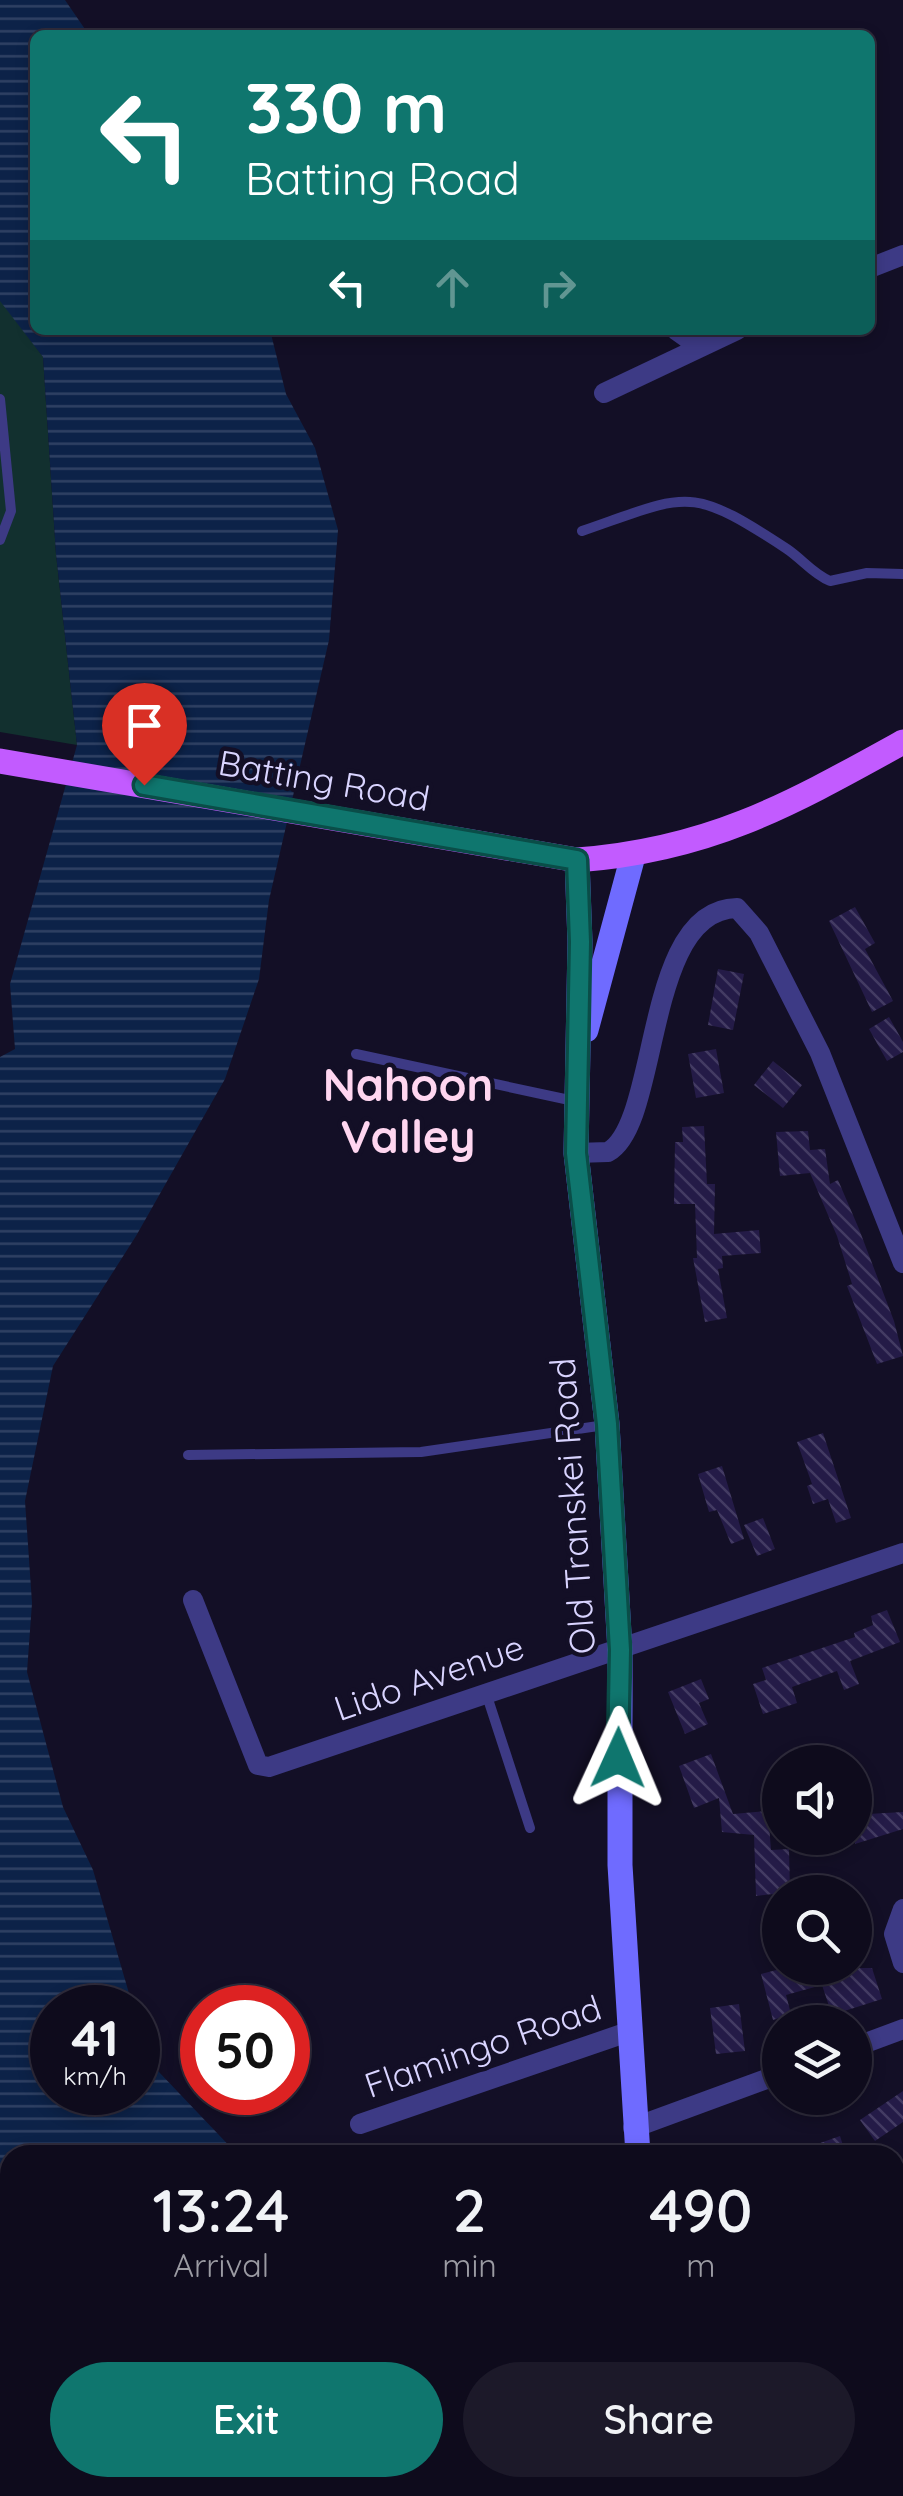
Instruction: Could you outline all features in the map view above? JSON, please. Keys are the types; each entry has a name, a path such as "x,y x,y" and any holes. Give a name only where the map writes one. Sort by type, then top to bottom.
{"main road":[{"path":"577,860 633,856 686,845 755,822 903,742"},
{"name":"Batting Road","path":"0,761 577,860"},
{"name":"Old Transkei Road","path":"576,1067 633,856"},
{"name":"Old Transkei Road","path":"577,860 580,942 576,1153 607,1424 620,1650 620,1847 636,2145"}],"street":[{"path":"875,266 903,255"},
{"path":"683,335 700,348"},
{"path":"604,393 727,335"},
{"path":"576,1153 608,1152 628,1134 668,981 695,930 712,914 737,908 749,917 894,1209 903,1263"},
{"name":"Lido Avenue","path":"193,1600 262,1768 903,1552"},
{"path":"903,1909 894,1934 903,1963"},
{"path":"872,2040 903,2029"},
{"name":"Flamingo Road","path":"360,2124 628,2032"},
{"path":"633,2128 762,2081"}],"lane":[{"path":"0,400 12,510 0,540"},
{"path":"582,531 658,504 694,499 736,517 830,582 867,574 903,574"},
{"path":"356,1054 575,1101"},
{"path":"188,1455 422,1452 607,1424"},
{"path":"486,1692 530,1828"}],"green space":[{"path":"0,298 43,357 56,554 77,745 0,732"}],"water":[{"path":"0,0 65,0 86,30 30,30 30,335 271,335 286,394 315,448 338,530 329,640 269,900 259,979 225,1079 136,1236 53,1366 25,1501 32,1603 27,1672 63,1807 93,1870 127,1985 30,1985 30,2115 160,2115 160,2073 180,2094 180,2115 200,2115 228,2145 0,2145 0,1057 15,1049 10,984 77,745 56,554 43,357 0,301"}],"building":[{"path":"855,907 875,943 865,949 893,1001 872,1012 829,921"},
{"path":"718,969 744,974 733,1030 708,1025"},
{"path":"889,1017 903,1042 903,1052 887,1061 869,1029"},
{"path":"716,1049 724,1093 696,1098 688,1054"},
{"path":"773,1061 802,1085 783,1108 754,1085"},
{"path":"704,1126 707,1184 715,1184 714,1234 759,1230 761,1253 722,1256 723,1268 718,1269 727,1318 705,1322 693,1258 697,1258 695,1204 674,1204 675,1142 683,1142 682,1127"},
{"path":"808,1131 810,1150 825,1149 830,1184 838,1180 859,1229 903,1356 877,1364 847,1286 852,1284 837,1236 810,1173 780,1176 776,1132"},
{"path":"823,1433 851,1518 836,1523 828,1499 813,1504 807,1486 812,1484 797,1442"},
{"path":"722,1466 744,1539 731,1544 717,1510 709,1512 698,1474"},
{"path":"763,1518 775,1549 757,1556 744,1525"},
{"path":"887,1610 900,1642 850,1661 859,1684 844,1690 837,1671 792,1687 797,1703 763,1714 753,1684 766,1680 762,1668 855,1637 854,1633 873,1625 871,1616"},
{"path":"701,1679 709,1699 699,1703 708,1724 685,1734 668,1692"},
{"path":"711,1754 733,1814 762,1812 762,1855 789,1855 790,1875 762,1875 762,1895 756,1896 754,1835 722,1832 719,1798 694,1808 679,1766"},
{"path":"903,1812 903,1829 872,1839 872,1814"},
{"path":"872,1968 882,1999 863,2005 829,2005 822,1985 872,1985"},
{"path":"764,1985 822,1985 786,1995 789,2005 769,2005"},
{"path":"739,2004 745,2051 716,2054 710,2008"},
{"path":"903,2091 903,2122 875,2141 860,2120"},
{"path":"840,2136 843,2145 815,2145"}],"district":[{"name":"Nahoon Valley","path":"408,1111"}],"route":[{"path":"144,785 577,860 580,942 576,1153 607,1424 620,1650 618,1758"}]}
